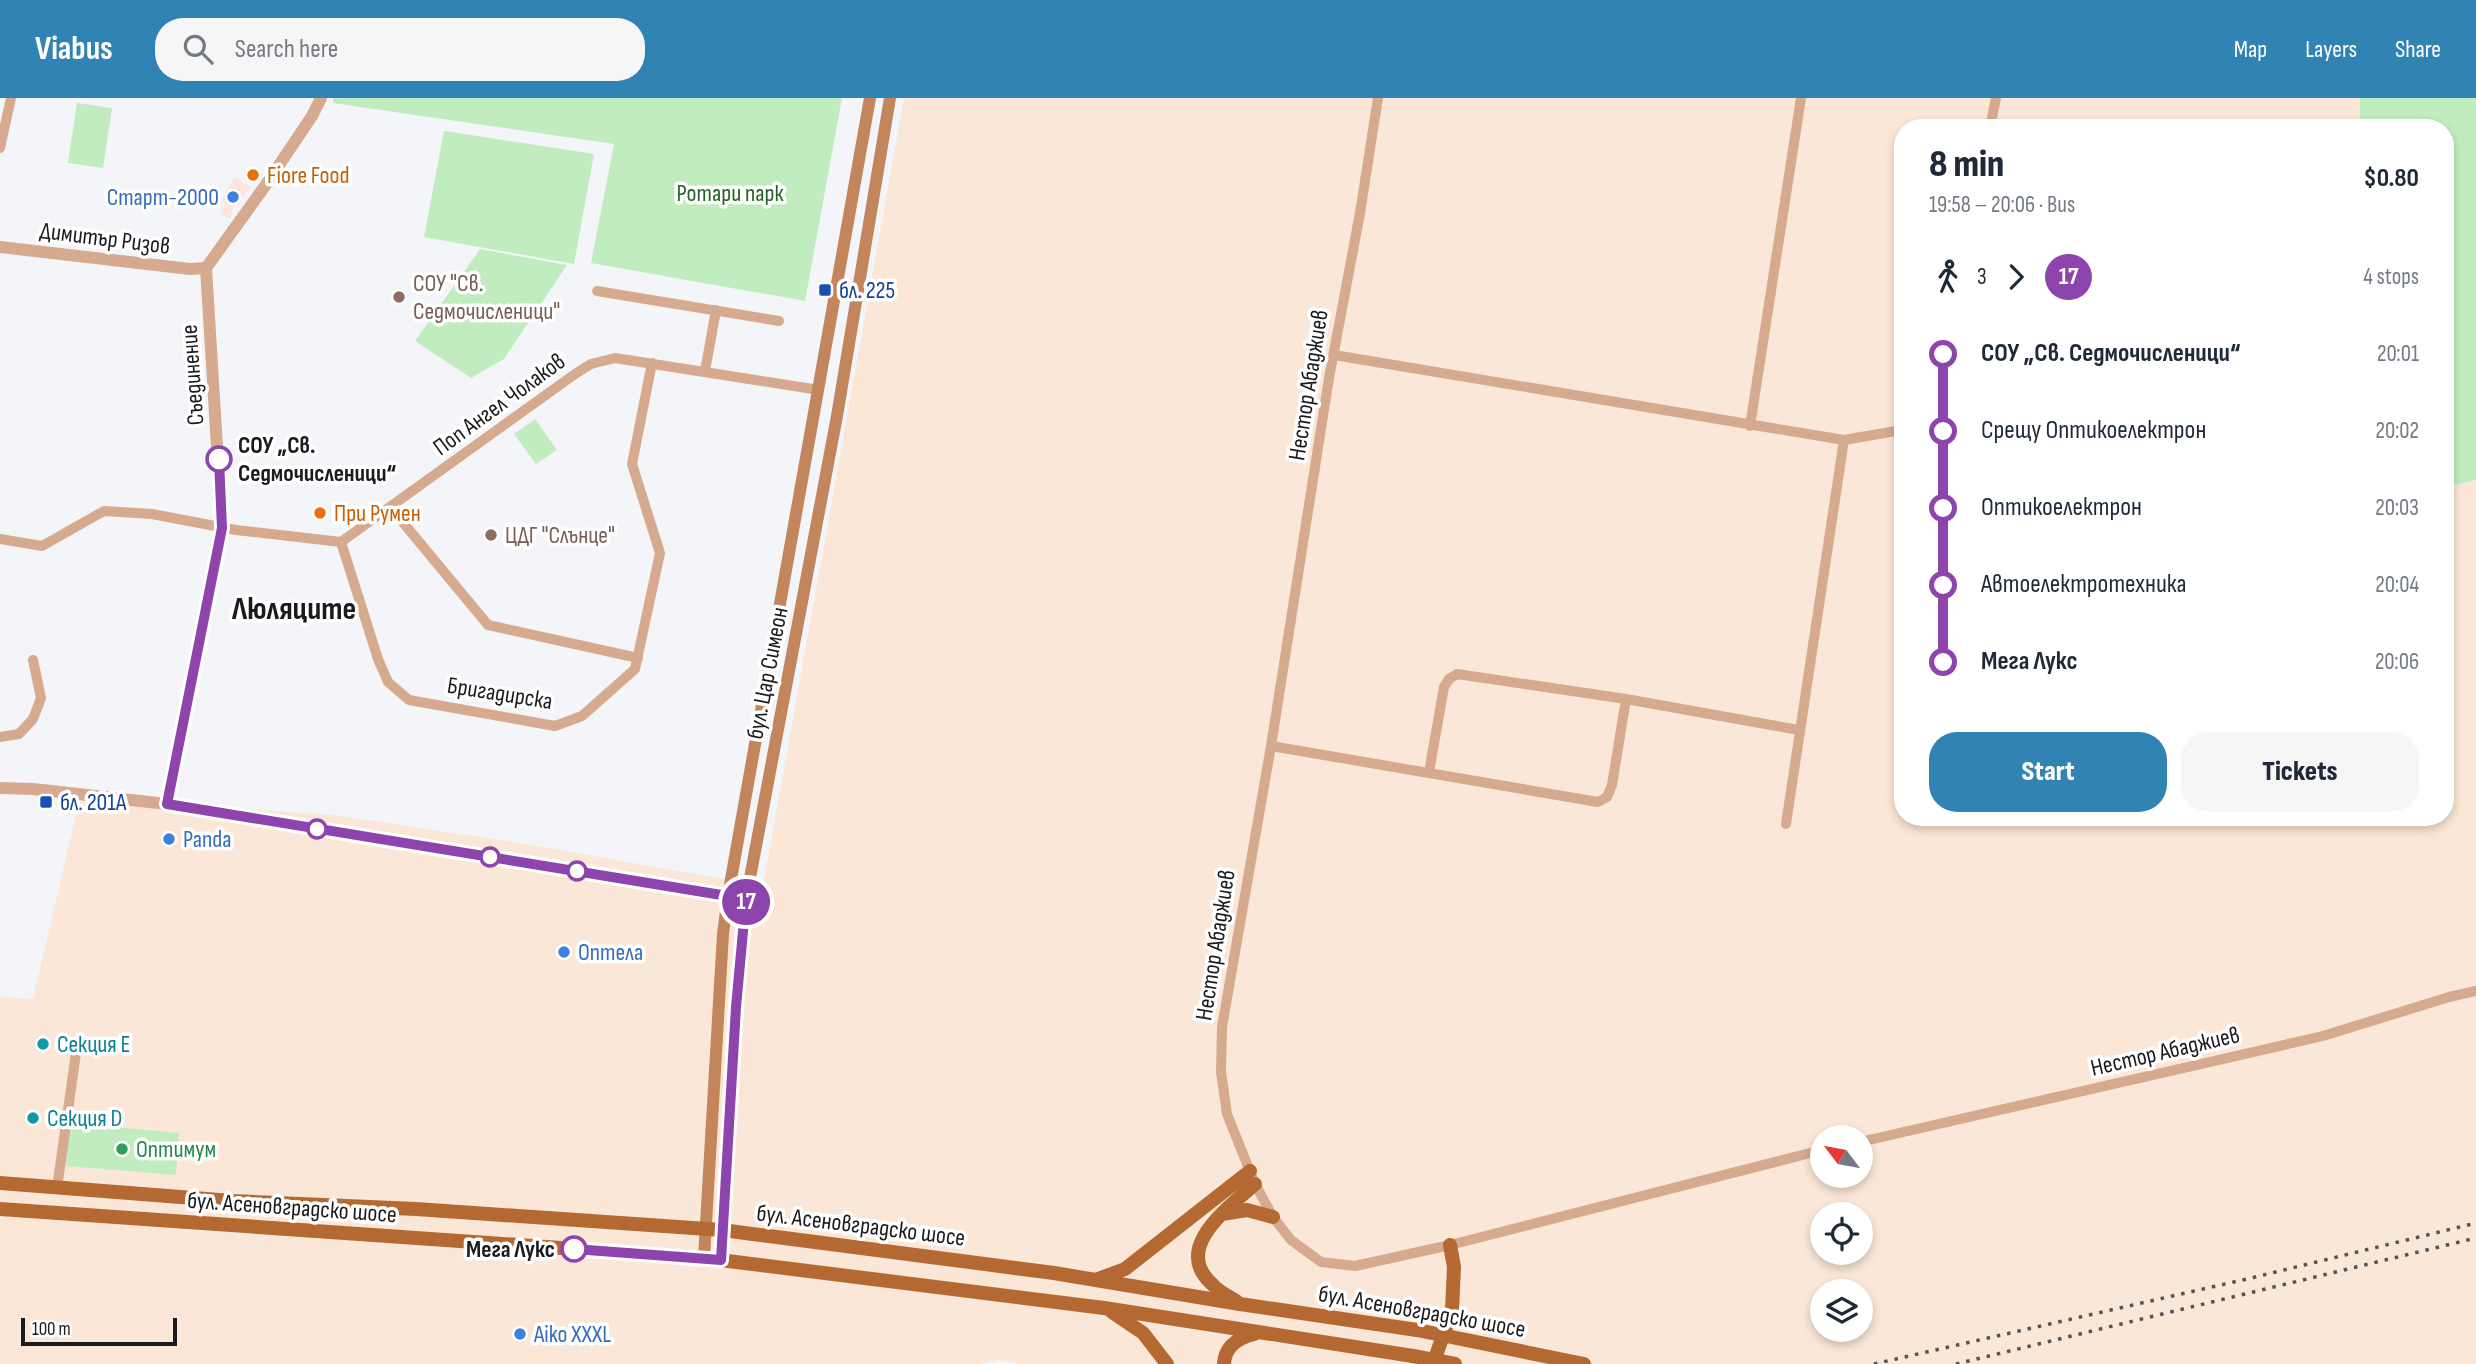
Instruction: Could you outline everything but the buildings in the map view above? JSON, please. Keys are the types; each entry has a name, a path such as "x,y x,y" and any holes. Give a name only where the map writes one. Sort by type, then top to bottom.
{"main road":[{"name":"бул. Цар Симеон","path":"704,1258 722,946 728,896 870,98"},
{"name":"бул. Цар Симеон","path":"721,1260 736,1007 746,899 837,416 890,98"},
{"path":"1240,1304 1211,1284 1198,1264 1199,1246 1210,1225 1252,1178"},
{"path":"1094,1280 1125,1269 1252,1178"},
{"name":"бул. Асеновградско шосе","path":"0,1182 232,1201 416,1209 722,1230 1094,1280 1417,1330 1584,1364"},
{"name":"бул. Асеновградско шосе","path":"0,1209 704,1258 1104,1308 1455,1364"},
{"path":"1221,1214 1247,1210 1273,1217"},
{"path":"1433,1364 1452,1310 1454,1267 1450,1245"},
{"path":"1104,1308 1143,1333 1167,1364"},
{"path":"1224,1364 1229,1348 1240,1337 1263,1333"}],"street":[{"path":"0,148 11,98"},
{"path":"206,268 265,186 321,98"},
{"name":"Нестор Абаджиев","path":"1378,98 1222,1027 1221,1072 1227,1115 1252,1178 1273,1217 1291,1240 1321,1262 1355,1266 1450,1245 1810,1153"},
{"path":"1750,426 1801,98"},
{"path":"1992,119 1996,98"},
{"name":"Димитър Ризов","path":"0,247 190,269 206,268"},
{"name":"Съединение","path":"167,804 222,528 206,268"},
{"path":"597,291 779,321"},
{"path":"705,371 716,310"},
{"path":"1334,355 1844,440 1894,431"},
{"name":"Поп Ангел Чолаков","path":"341,542 591,364 615,358 819,390"},
{"name":"Бригадирска","path":"341,542 378,659 388,682 409,700 555,726 582,716 635,669 660,553 632,464 652,363"},
{"path":"1786,824 1844,440"},
{"path":"391,508 488,625 638,658"},
{"path":"0,539 42,546 104,511 152,514 222,528 341,542"},
{"path":"0,737 19,734 33,719 41,698 33,660"},
{"path":"1429,772 1444,687 1449,679 1457,674 1626,699 1799,730"},
{"path":"1271,746 1598,802 1607,797 1612,785 1626,699"},
{"path":"0,788 33,789 167,804 746,899"},
{"name":"Нестор Абаджиев","path":"1873,1139 2323,1036 2476,991"},
{"path":"57,1188 76,1054"}],"shaded area":[{"path":"904,98 2360,98 2360,119 1894,119 1894,826 2454,826 2454,485 2476,480 2476,1364 1021,1364 999,1360 981,1364 0,1364 0,997 33,999 79,802 139,802 335,815 531,845 763,886"},
{"name":"Старт-2000","path":"234,177 250,187 238,205 234,205 230,218 221,216 225,203 221,201"}],"green space":[{"name":"Ротари парк","path":"333,98 842,98 805,301 591,263 614,144 333,103"},
{"path":"2360,98 2476,98 2476,480 2454,485 2454,119 2360,119"},
{"path":"77,103 112,108 103,168 68,163"},
{"path":"444,131 594,154 574,264 424,237"},
{"path":"480,249 567,265 504,359 471,378 415,341"},
{"path":"535,419 557,450 536,464 514,434"},
{"name":"Оптимум","path":"69,1123 179,1133 176,1175 66,1166"}],"railway":[{"path":"1874,1364 2247,1279 2476,1223"},
{"path":"1956,1364 2476,1238"}],"bus line":[{"name":"17","path":"219,459 222,528 167,804 746,899 736,1007 721,1260 574,1249"}],"place":[{"name":"Fiore Food","path":"253,175"},
{"name":"Старт-2000","path":"233,197"},
{"name":"бл. 225","path":"825,290"},
{"name":"СОУ \"Св. Седмочисленици\"","path":"399,297"},
{"name":"СОУ „Св. Седмочисленици“","path":"219,459"},
{"name":"При Румен","path":"320,513"},
{"name":"ЦДГ \"Слънце\"","path":"491,535"},
{"name":"бл. 201А","path":"46,802"},
{"name":"Panda","path":"169,839"},
{"name":"Оптела","path":"564,952"},
{"name":"Секция E","path":"43,1044"},
{"name":"Секция D","path":"33,1118"},
{"name":"Оптимум","path":"122,1149"},
{"name":"Мега Лукс","path":"574,1249"},
{"name":"Aiko XXXL","path":"520,1334"}],"district":[{"name":"Люляците","path":"294,608"}]}
